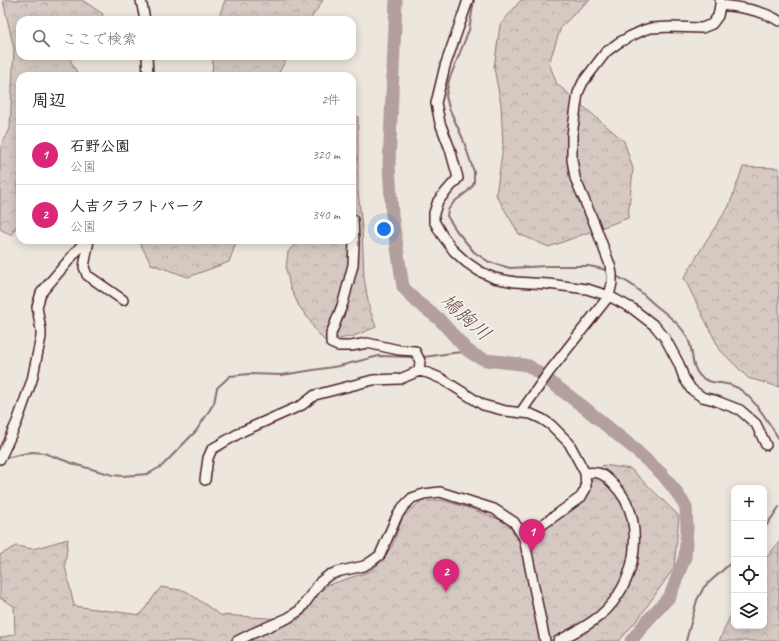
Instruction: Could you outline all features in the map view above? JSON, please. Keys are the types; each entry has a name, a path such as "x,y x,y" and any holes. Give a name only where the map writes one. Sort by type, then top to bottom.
{"street":[{"path":"140,0 144,16"},
{"path":"468,0 445,66 436,103 440,123 450,149 458,178 438,201 434,213 434,221 437,226 454,251 466,262 479,271 494,278 515,282 548,284 587,289 609,296 633,309 655,326 665,338 679,364 684,378 691,389 702,397 740,410 756,424 766,445"},
{"path":"521,412 549,372 609,296 612,283 610,265 575,178 572,159 572,135 578,93 583,82 606,52 618,43 651,28 702,28 712,24 718,16 720,3 732,7 760,12 779,21"},
{"path":"147,60 148,72"},
{"path":"0,459 17,422 32,380 41,338 37,307 41,293 84,244"},
{"path":"87,244 84,267 85,272 87,275 123,300"},
{"path":"354,244 348,284 343,303 331,334 331,343 338,346 351,346 367,343 399,350 415,351 420,361 419,372"},
{"path":"205,480 208,458 212,449 243,431 302,404 315,395 373,380 400,379 419,372 428,373 442,379 483,405 506,411 532,414 551,425 569,443 585,473 586,488 581,497 524,538"},
{"path":"558,641 584,628 606,610 618,595 630,572 634,549 634,523 622,492 605,475 594,472 585,473"},
{"path":"237,641 288,618 300,610 321,581 329,575 364,566 372,562 380,555 397,516 403,507 412,498 424,494 440,492 494,509 514,522 524,538 545,641"}],"green space":[{"path":"3,0 82,0 103,14 102,16 16,16 16,60 70,60 77,72 16,72 16,227 11,235 0,229 0,148 10,129 14,49"},
{"path":"225,0 323,0 313,16 219,16"},
{"path":"521,0 590,0 561,27 549,63 557,84 624,141 633,169 628,218 549,247 519,234 496,195 503,147 501,104 494,68 500,25"},
{"path":"213,60 286,60 279,72 212,72"},
{"path":"356,117 358,117 358,191 362,228 364,277 369,307 376,327 354,336 324,340 315,330 299,306 290,287 286,268 288,252 295,244 356,244"},
{"path":"743,167 779,168 779,387 748,378 720,350 684,278 729,206"},
{"path":"141,244 236,244 229,262 188,277 151,264"},
{"path":"603,465 631,469 679,516 674,568 638,619 619,641 0,641 0,638 15,634 14,606 0,598 0,555 16,546 33,549 68,539 65,566 74,606 140,615 161,587 186,591 220,615 298,620 308,610 315,596 328,585 368,572 378,565 392,546 403,517 420,502 441,500 466,507 509,523 516,539 530,540 585,500 592,479"},
{"path":"779,542 779,641 719,641 731,615 731,629 767,629 767,557"}],"waterway":[{"name":"鳩胸川","path":"396,0 389,165 392,215 403,287 417,302 439,319 467,350 476,356 486,360 529,366 585,408 662,474 686,507 687,527 685,557 670,596 631,641"},
{"path":"474,0 469,30 449,80 446,96 449,108 463,139 474,172 474,182 468,191 454,202 448,210 447,216 456,230 474,252 489,262 510,268 589,266 609,272"},
{"path":"615,275 638,290 682,329 690,344 693,363 700,376 711,382 731,385 746,394 759,408 779,439"},
{"path":"421,357 458,352 470,352"},
{"path":"5,458 32,452 44,453 77,465 113,475 122,476 148,474 162,466 196,431 214,403 217,388 230,376 249,374 282,375 339,366 379,356 415,357"},
{"path":"767,525 779,507"},
{"path":"686,641 697,600 704,587 731,563"}],"place":[{"name":"石野公園","path":"532,552"},
{"name":"人吉クラフトパーク","path":"446,592"}]}
